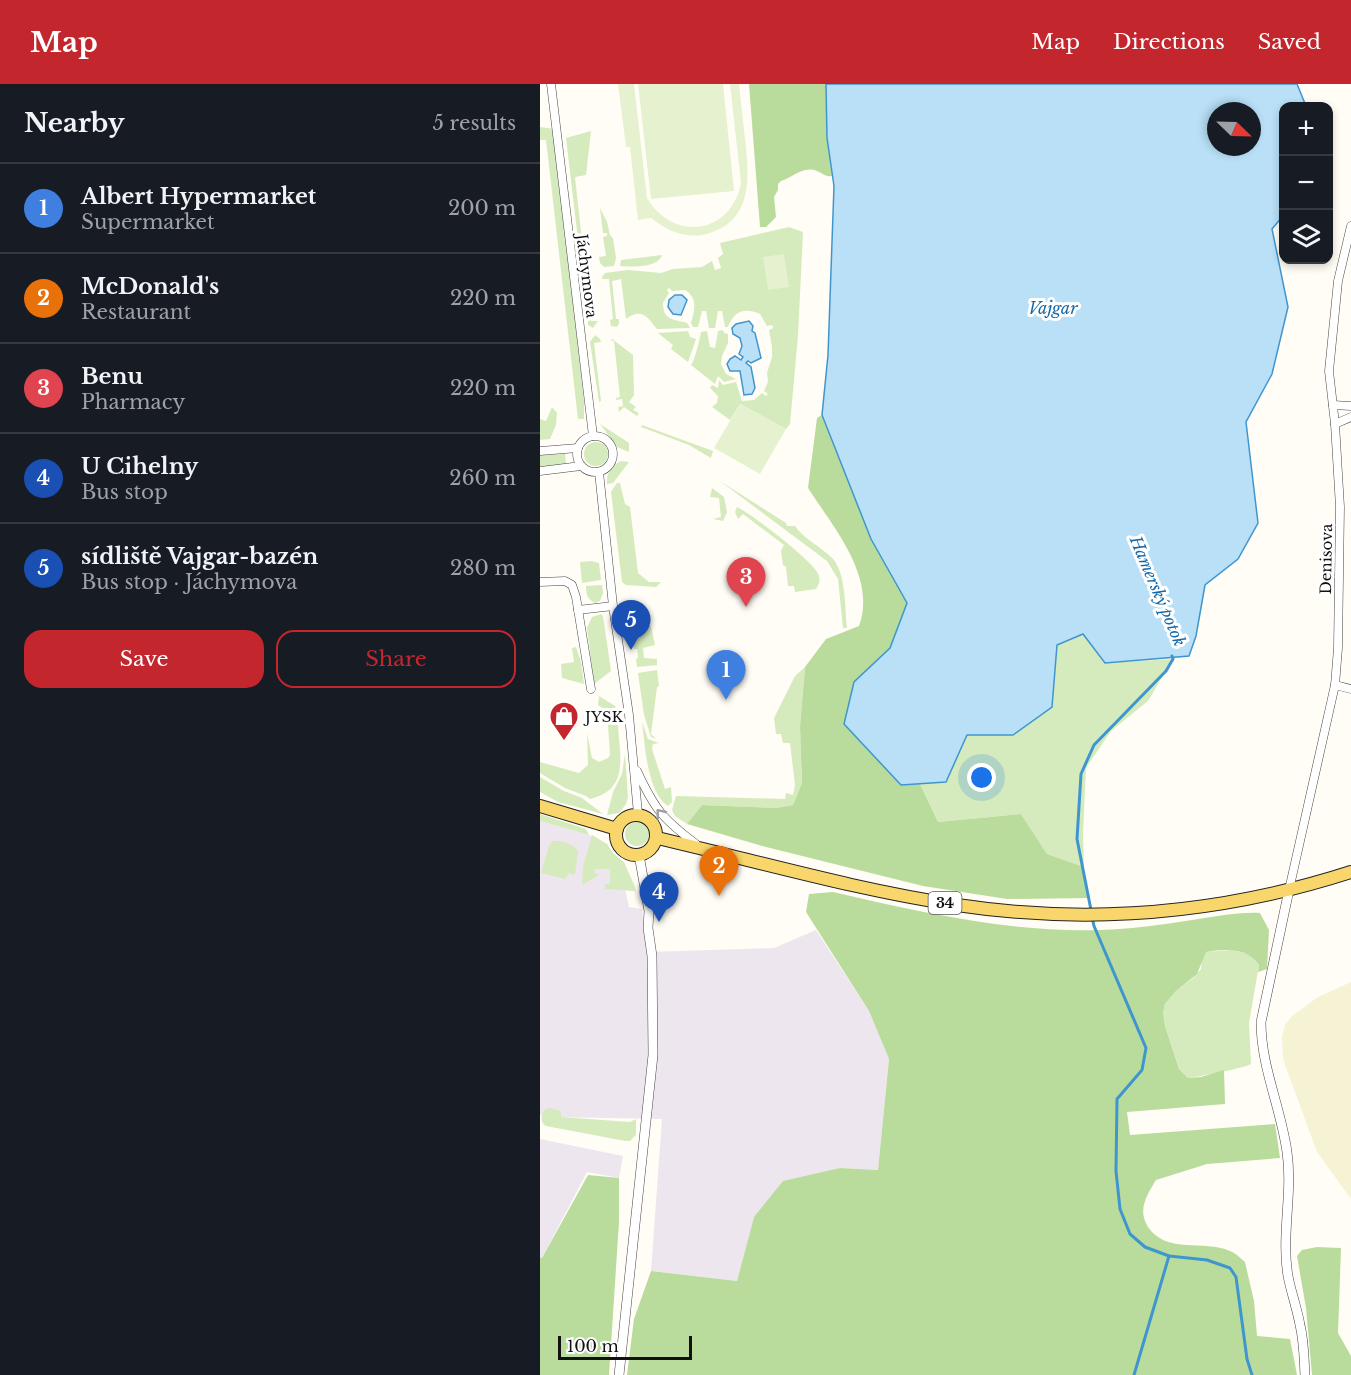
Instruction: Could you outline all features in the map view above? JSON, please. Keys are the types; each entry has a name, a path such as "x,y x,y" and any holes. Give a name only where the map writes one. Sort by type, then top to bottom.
{"main road":[{"path":"540,806 617,829"},
{"path":"638,814 653,822 657,838 649,851 639,855 628,854 619,846 617,829 625,818 638,814"},
{"name":"34","path":"657,838 912,898 989,909 1070,915 1192,908 1289,890 1351,872"}],"street":[{"name":"Jáchymova","path":"550,84 593,436"},
{"name":"Denisova","path":"1289,890 1335,685 1338,648 1340,507 1329,371 1338,281 1351,226"},
{"path":"1333,405 1351,406"},
{"path":"1335,424 1351,417"},
{"path":"593,436 606,439 613,451 611,463 606,469 598,472 589,472 581,466 577,456 578,448 585,439 593,436"},
{"path":"540,451 578,448"},
{"path":"540,471 581,466"},
{"path":"598,472 638,814"},
{"path":"540,582 565,581 572,585 591,689"},
{"path":"578,610 613,606"},
{"path":"1335,685 1351,689"},
{"path":"634,765 653,803 664,818 702,849"},
{"path":"620,1375 653,1055 649,911 639,855"},
{"path":"1289,890 1261,1022 1261,1044 1287,1152 1288,1275 1304,1343 1305,1375"}],"shaded area":[{"path":"540,821 592,836 619,863 629,907 642,909 647,952 774,948 816,930 869,1011 889,1059 878,1170 840,1168 754,1217 737,1281 651,1271 662,1119 540,1115"},
{"path":"1351,982 1351,1199 1317,1152 1283,1059 1282,1037 1285,1025 1292,1016 1318,997"},
{"path":"540,1139 623,1156 619,1178 587,1172 542,1258 540,1258"}],"green space":[{"path":"618,84 634,84 647,198 658,212 671,222 686,226 700,226 714,222 726,213 735,200 741,183 730,84 739,84 747,167 746,194 735,217 724,226 710,233 694,236 672,231 651,218 638,220 630,147 626,147"},
{"path":"638,84 723,84 734,191 651,199"},
{"path":"749,84 826,84 827,138 832,176 809,169 781,181 774,197 776,217 766,227 760,227"},
{"path":"540,127 554,129 584,401 584,419 578,419 546,140 540,140"},
{"path":"591,131 586,175 575,177 584,259 590,258 588,266 581,265 566,138"},
{"path":"600,208 613,238 616,258 614,266 604,267 600,263 599,257 606,256 603,237 607,236 607,233 603,233"},
{"path":"789,227 803,232 798,336 790,424 786,429 740,404 730,420 712,407 717,403 718,396 710,388 712,385 718,388 719,380 723,385 736,382 742,401 754,400 762,393 766,396 768,394 764,391 768,382 767,373 772,357 769,330 773,328 772,325 767,326 760,314 749,311 740,312 733,317 728,327 725,327 722,311 718,311 715,328 709,328 706,311 702,311 698,327 693,327 691,323 694,301 692,297 685,290 672,291 669,288 667,290 669,293 663,303 665,313 670,318 687,323 690,328 657,329 644,315 636,314 626,319 621,279 612,281 616,319 619,319 619,323 617,327 611,326 610,320 613,319 609,279 602,279 605,273 628,270 661,273 673,269 702,267 712,261 715,270 721,268 718,258 723,254 720,243"},
{"path":"784,254 789,287 768,290 763,257"},
{"path":"662,255 660,259 650,264 620,266 621,260"},
{"path":"587,275 592,280 587,281 591,321 598,321 593,328 588,325 584,276"},
{"path":"723,330 728,334 728,343 721,364 726,374 736,379 724,382 718,376 715,384 691,365 701,332 707,331 710,347 715,348 718,331"},
{"path":"688,331 690,337 696,339 688,362 671,349 673,345 658,333"},
{"path":"595,335 601,342 594,343 601,401 599,402 590,342"},
{"path":"612,339 633,355 634,395 629,402 636,407 633,410 639,413 637,416 624,407 619,412 618,407 623,406 622,399 616,400 620,397"},
{"path":"740,404 786,429 760,474 714,448"},
{"path":"552,407 557,413 556,425 550,439 540,440 540,419 546,421"},
{"path":"822,415 871,539 907,603 890,648 854,682 901,785 920,784 938,822 1021,814 1047,854 1084,867 1084,882 1090,898 1007,899 923,886 766,847 687,824 702,805 776,808 793,805 802,783 800,727 805,667 826,639 859,626 863,608 862,589 857,571 840,536 808,488 817,418"},
{"path":"600,424 629,443 629,452 617,447"},
{"path":"642,425 713,451 711,458 689,445 641,427"},
{"path":"596,442 604,446 608,454 604,462 596,466 588,462 584,454 588,446"},
{"path":"565,454 566,464 540,467 540,455"},
{"path":"621,461 629,462 613,483 607,484 610,470"},
{"path":"720,481 786,523 787,526 795,526 832,558 837,564 842,581 847,628 843,628 838,579 827,561"},
{"path":"617,483 620,483 625,504 630,507 638,573 649,582 661,582 656,587 626,585 622,582 611,492"},
{"path":"712,488 724,497 727,512 723,521 713,519 721,517 719,498 710,497"},
{"path":"737,507 755,518 804,557 817,572 819,583 816,589 795,592 794,586 788,586 781,551 784,545 743,514 738,519 735,512"},
{"path":"580,562 599,563 601,580 582,583"},
{"path":"602,585 603,593 600,601 595,603 590,600 586,586"},
{"path":"630,612 643,614 651,627 655,645 643,648 644,658 657,659 657,665 637,667 637,649 634,649 626,625 626,617"},
{"path":"601,614 611,671 594,684 587,628 592,617"},
{"path":"1083,634 1105,663 1173,659 1148,701 1111,731 1086,768 1084,867 1047,854 1021,814 938,822 920,784 946,782 967,735 1013,735 1052,707 1056,645"},
{"path":"576,647 584,684 562,678 561,664 574,662 572,648"},
{"path":"805,667 800,727 802,783 793,805 776,808 702,805 687,824 675,816 672,810 676,796 785,799 786,793 793,795 795,785 790,743 783,743 781,734 776,734 774,718 795,676"},
{"path":"657,670 659,686 657,687 651,734 656,739 651,737 644,715 638,673"},
{"path":"599,696 615,706 620,768 609,790 590,799 540,773 540,762 579,773 588,765 587,733 592,758 599,762 608,758 610,755 607,711 598,705"},
{"path":"642,722 648,739 659,743 653,744 652,749 665,789 671,787 672,802 668,806 661,799 651,779"},
{"path":"625,754 628,797 626,804 619,813 607,815 613,792 622,774"},
{"path":"540,777 582,798 603,814 558,802 540,792"},
{"path":"540,814 586,829 589,835 540,821"},
{"path":"637,822 646,825 649,834 646,843 637,846 628,843 625,834 628,825"},
{"path":"592,835 607,844 613,853 624,862 635,887 637,902 635,891 605,889 605,884 610,884 610,869 595,869 594,873 599,875 582,885 583,867"},
{"path":"552,841 566,843 578,851 575,875 569,873 565,879 541,873"},
{"path":"833,892 966,920 1066,930 1134,928 1234,914 1260,913 1269,930 1267,969 1258,972 1259,965 1242,952 1221,950 1206,952 1197,974 1176,991 1165,1004 1163,1013 1179,1069 1188,1078 1201,1077 1224,1070 1225,1104 1127,1112 1130,1135 1275,1124 1280,1158 1207,1164 1156,1180 1149,1191 1143,1215 1148,1227 1156,1236 1165,1241 1220,1248 1232,1252 1245,1262 1254,1301 1257,1336 1290,1339 1297,1375 627,1375 634,1319 651,1271 737,1281 754,1217 783,1181 840,1168 878,1170 889,1059 869,1011 806,912 809,894"},
{"path":"1232,950 1249,954 1259,965 1249,1023 1251,1064 1188,1078 1179,1069 1165,1026 1163,1013 1165,1004 1201,969 1205,952"},
{"path":"549,1108 561,1111 561,1117 630,1122 636,1119 636,1135 630,1141 625,1141 546,1126 542,1121 542,1116 544,1110"},
{"path":"588,1175 619,1178 619,1222 609,1375 540,1375 540,1258"},
{"path":"1317,1247 1341,1248 1338,1333 1351,1356 1351,1375 1312,1375 1306,1308 1297,1256 1302,1250"}],"water":[{"name":"Vajgar","path":"826,84 1297,84 1304,102 1279,102 1279,221 1272,229 1288,307 1272,374 1246,422 1258,523 1238,559 1205,585 1196,636 1189,656 1105,663 1083,634 1057,645 1052,707 1013,735 967,735 946,782 901,785 844,724 854,682 890,648 907,603 871,539 822,415 828,355 834,186 827,138"},
{"path":"675,295 682,295 687,300 681,315 673,314 668,307 669,300"},
{"path":"749,321 753,326 752,331 755,333 761,358 746,363 751,367 755,388 752,394 744,395 740,371 730,371 727,364 735,356 741,360 743,357 739,354 742,346 740,338 733,334 732,328 736,324"}],"waterway":[{"name":"Hamerský potok","path":"1091,910 1077,839 1081,774 1094,745 1166,671 1173,659 1172,656"},
{"name":"Hamerský potok","path":"1092,917 1146,1048 1142,1070 1117,1099 1116,1171 1120,1209 1130,1234 1145,1247 1169,1256 1207,1260 1230,1268 1236,1277 1247,1359 1252,1375"},
{"path":"1134,1375 1169,1256"}],"place":[{"name":"Benu","path":"746,607"},
{"name":"sídliště Vajgar-bazén","path":"631,650"},
{"name":"Albert Hypermarket","path":"726,700"},
{"name":"JYSK","path":"564,742"},
{"name":"McDonald's","path":"719,896"},
{"name":"U Cihelny","path":"659,922"}]}
